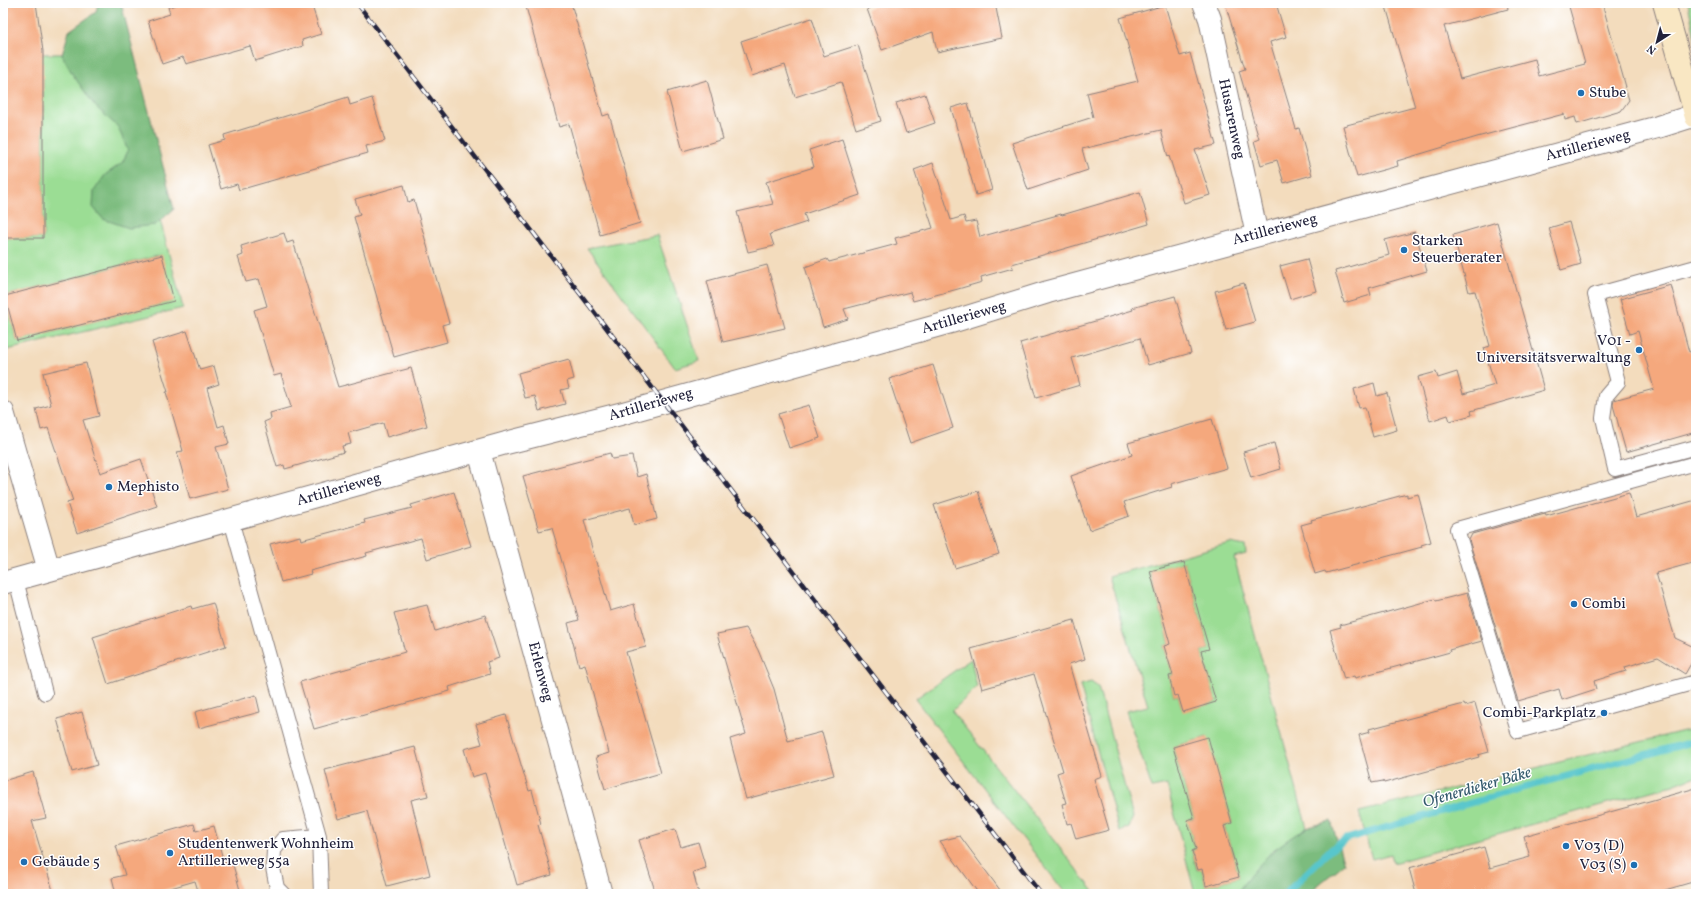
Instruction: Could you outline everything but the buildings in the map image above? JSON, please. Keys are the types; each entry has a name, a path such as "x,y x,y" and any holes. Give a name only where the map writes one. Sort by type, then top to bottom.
{"street":[{"name":"Husarenweg","path":"1204,3 1210,19 1257,235"},
{"path":"1664,3 1696,116"},
{"name":"Artillerieweg","path":"9,581 479,451 620,414 997,309 1048,292 1696,116"},
{"path":"3,412 49,570"},
{"name":"Erlenweg","path":"479,451 601,894"}],"lane":[{"path":"1696,267 1595,295 1618,382 1606,396 1603,418 1615,469 1696,447"},
{"path":"1696,463 1458,529 1518,731 1696,682"},
{"path":"231,520 319,836 317,893"},
{"path":"9,581 45,693"},
{"path":"283,894 277,888 274,874 274,850 283,839 319,836"}],"green space":[{"path":"98,3 121,3 174,209 155,225 129,228 103,219 93,207 94,191 105,175 122,163 128,151 118,127 95,106 73,75 62,55 69,31 96,12"},
{"path":"1688,3 1696,3 1696,44 1695,38"},
{"path":"3,54 117,54 183,308 3,351 3,238 43,238 43,76 3,75","holes":["161,255 173,301 17,341 5,296"]},
{"path":"657,235 699,361 675,368 587,248"},
{"path":"1230,543 1245,546 1246,554 1234,557 1307,828 1273,850 1236,894 1195,894 1167,785 1152,788 1126,711 1148,706 1109,576","holes":["1184,562 1209,649 1201,651 1216,702 1183,711 1178,695 1174,696 1169,676 1173,675 1164,646 1170,644 1150,572","1207,737 1232,823 1224,826 1239,877 1206,886 1202,869 1197,870 1192,851 1196,849 1187,820 1194,818 1173,747"]},
{"path":"971,659 977,687 952,711 1096,894 1066,894 915,699"},
{"path":"1091,682 1098,687 1133,817 1129,827 1119,831 1080,685"},
{"path":"1696,728 1696,776 1673,785 1393,863 1391,854 1372,859 1359,812"},
{"path":"1331,821 1344,864 1307,894 1236,894 1251,874 1276,848 1307,828"}],"waterway":[{"name":"Ofenerdieker Bäke","path":"1285,894 1329,851 1346,839 1519,789 1696,741"}],"railway":[{"path":"357,3 1041,894"}],"place":[{"name":"Stube","path":"1581,93"},
{"name":"Starken Steuerberater","path":"1404,250"},
{"name":"V01 - Universitätsverwaltung","path":"1639,350"},
{"name":"Mephisto","path":"109,487"},
{"name":"Combi","path":"1574,604"},
{"name":"Combi-Parkplatz","path":"1604,713"},
{"name":"V03 (D)","path":"1566,846"},
{"name":"Studentenwerk Wohnheim Artillerieweg 55a","path":"170,853"},
{"name":"Gebäude 5","path":"24,862"},
{"name":"V03 (S)","path":"1634,865"}]}
